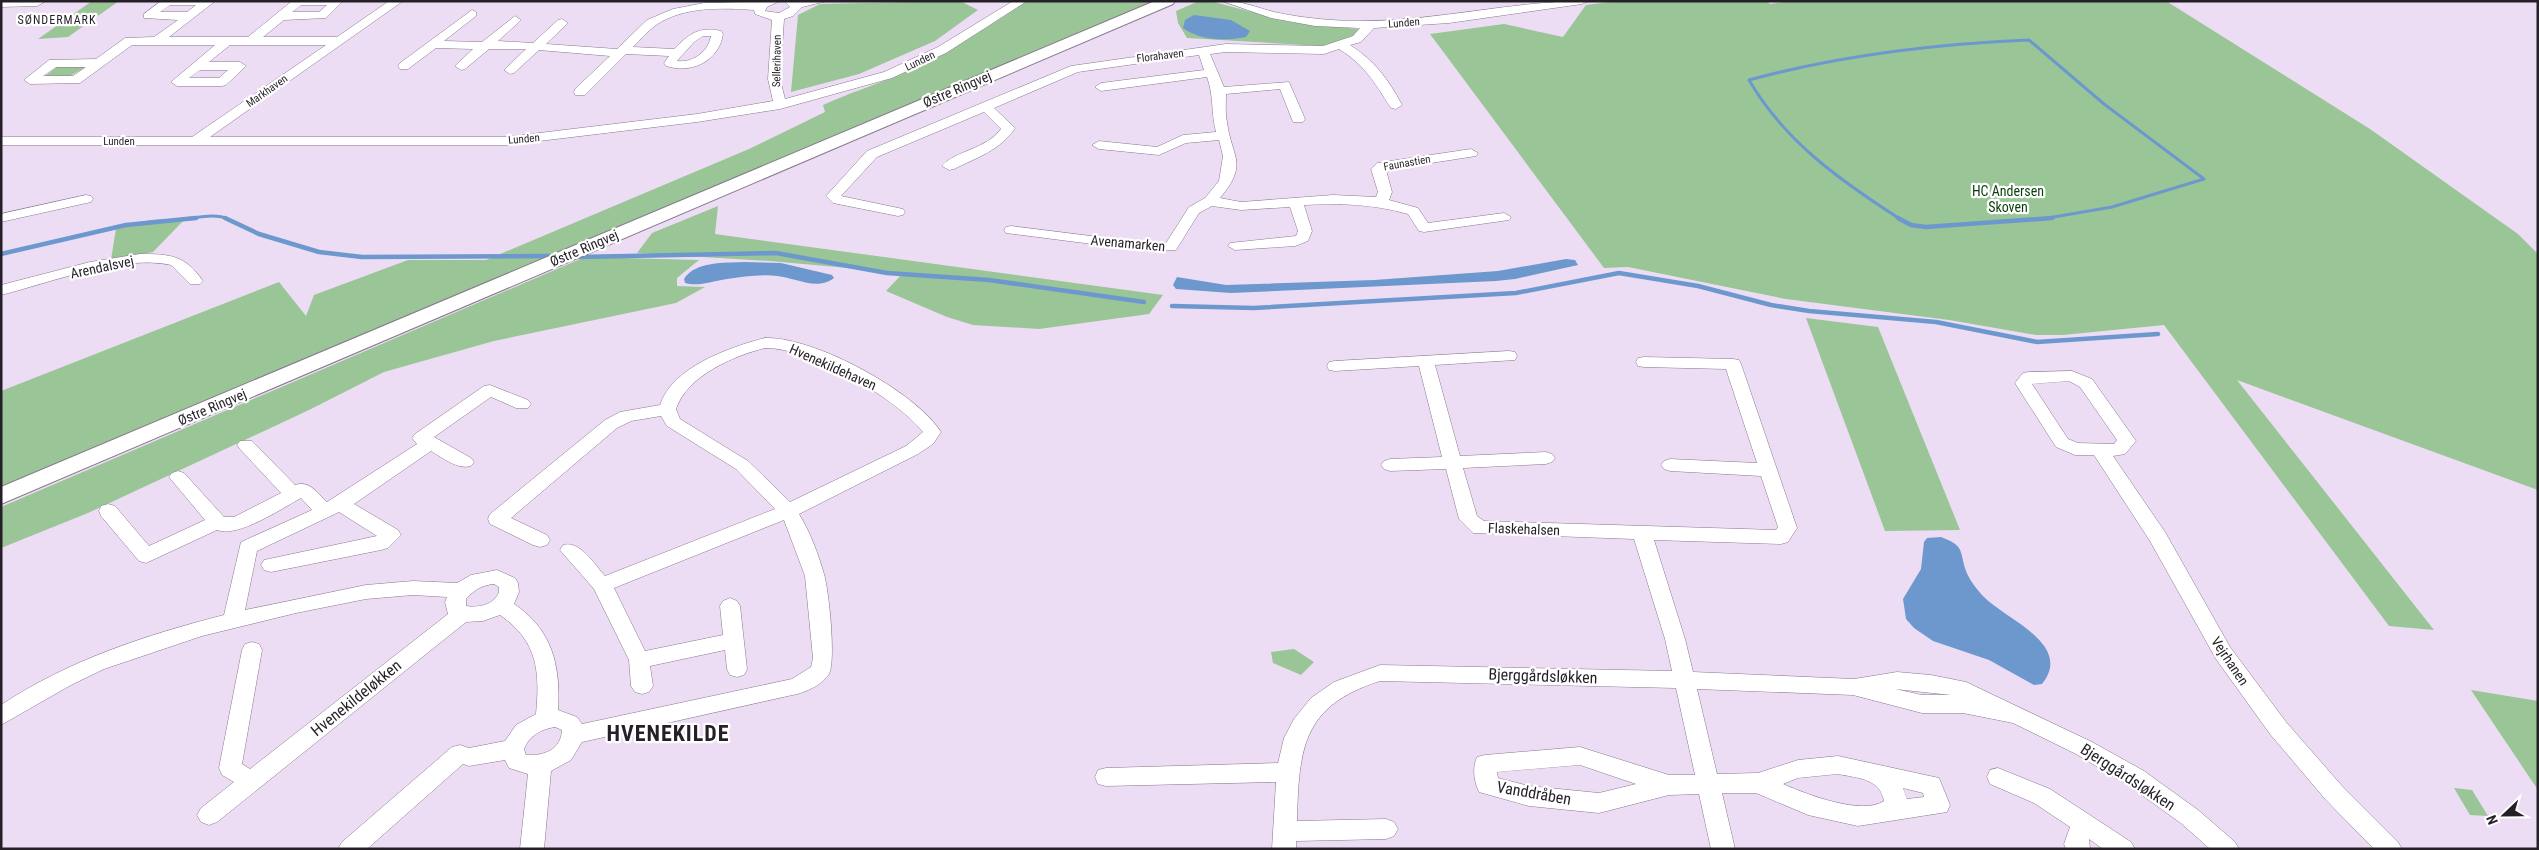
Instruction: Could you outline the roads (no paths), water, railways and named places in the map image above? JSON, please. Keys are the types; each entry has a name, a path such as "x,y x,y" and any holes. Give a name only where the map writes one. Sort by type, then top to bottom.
{"main road":[{"name":"Østre Ringvej","path":"1,496 982,78 1168,1"}],"street":[{"path":"2,3 37,3 40,1"},
{"name":"Markhaven","path":"195,141 398,1"},
{"path":"580,92 651,23 676,11 714,5 761,7 774,1"},
{"path":"761,7 761,14 778,16 792,12 793,3 821,1"},
{"name":"Lunden","path":"1,141 506,141 688,119 780,105 829,94 905,68 942,50 1021,1"},
{"name":"Lunden","path":"1228,1 1246,8 1292,19 1368,26 1415,23 1582,1"},
{"path":"404,66 472,14"},
{"path":"157,41 190,16"},
{"path":"251,41 282,16"},
{"name":"Sellerihaven","path":"778,16 774,79 780,105"},
{"path":"461,66 515,20"},
{"path":"510,70 562,23"},
{"name":"Florahaven","path":"898,212 838,200 833,196 834,192 872,154 1075,69 1244,47 1324,50 1357,40 1368,26"},
{"path":"98,63 129,41 339,41"},
{"path":"197,66 227,41"},
{"path":"434,44 676,53"},
{"path":"1342,46 1367,63 1382,77 1396,105"},
{"name":"Avenamarken","path":"1011,230 1147,247 1171,247 1194,210 1210,200 1226,182 1230,167 1230,156 1220,123 1219,91 1203,51"},
{"path":"1101,87 1213,72"},
{"path":"1219,91 1285,85 1298,119"},
{"path":"949,166 990,145 1006,134 1008,128 986,107"},
{"path":"1099,145 1159,151 1184,139 1223,136"},
{"name":"Faunastien","path":"1381,202 1385,192 1378,169 1382,166 1471,153"},
{"path":"1,218 86,199"},
{"path":"1210,200 1241,206 1340,199 1381,202 1413,211 1424,228 1504,217"},
{"path":"1235,246 1295,242 1303,238 1305,231 1296,202"},
{"name":"Arendalsvej","path":"1,290 101,266 151,258 175,262 182,266 195,281"},
{"name":"Hvenekildehaven","path":"602,585 788,511 912,450 927,440 932,432 925,421 898,398 867,379 794,348 775,343 755,344 736,350 686,382 673,394 667,408"},
{"path":"1335,366 1509,356"},
{"name":"Flaskehalsen","path":"1426,361 1468,519 1480,528 1781,537 1788,528 1733,364 1644,362"},
{"path":"2072,376 2086,383 2127,441 2119,450 2100,451 2075,449 2062,443 2023,383 2029,377 2072,376"},
{"path":"465,462 421,438 490,390 516,402 495,410"},
{"path":"540,540 497,519 611,424 626,416 667,408 673,422 742,465 774,494 788,511 799,530 815,576 823,658 820,671 810,679 797,686 574,735"},
{"path":"233,621 248,547 332,507 431,443"},
{"path":"246,445 294,494"},
{"name":"Vejrhanen","path":"2100,451 2158,537 2223,653 2278,728 2334,793 2390,849"},
{"path":"1390,466 1546,458"},
{"path":"1670,465 1768,470"},
{"path":"178,477 216,522 225,526 240,522 303,489 332,507 391,535 381,543 271,565"},
{"path":"108,511 146,556 216,522"},
{"path":"1642,534 1675,639 1723,849"},
{"path":"570,550 602,585 639,660 642,686"},
{"path":"482,579 503,580 508,583 509,593 500,605 476,615 462,614 455,606 456,596 461,591 482,579"},
{"path":"1,716 50,686 102,662 145,646 233,621 314,602 382,590 415,586 461,591"},
{"path":"500,605 514,612 531,629 544,648 549,670 549,699 546,720"},
{"path":"730,606 737,669"},
{"name":"Hvenekildeløkken","path":"209,816 462,614"},
{"path":"639,660 735,640"},
{"path":"251,782 230,768 252,650"},
{"name":"Bjerggårdsløkken","path":"1386,830 1285,840 1289,772 1295,738 1312,711 1333,692 1360,678 1380,673 1683,680 1853,687 1922,704 1962,704 2021,716 2084,748 2136,778 2190,817 2227,849"},
{"path":"555,718 569,723 574,735 567,750 550,762 531,766 517,761 513,749 515,741 527,728 555,718"},
{"path":"350,849 460,754 469,758 513,749"},
{"name":"Vanddråben","path":"1669,785 1580,756 1486,764 1487,785 1529,796 1599,803 1669,785 1758,783 1798,768 1838,765 1931,785 1939,805 1858,816 1808,805 1758,783"},
{"path":"532,849 540,765"},
{"path":"1106,777 1289,772"},
{"path":"1880,774 1889,784 1895,798 1896,805 1888,812"},
{"path":"1998,777 2042,796 2083,821 2123,849"},
{"path":"2078,849 2076,844 2083,821"}],"water":[{"path":"1194,15 1231,20 1250,31 1246,37 1230,39 1205,38 1183,28 1185,20"},
{"path":"1566,259 1575,260 1578,265 1515,279 1496,281 1231,293 1176,289 1173,285 1177,277 1226,285 1374,280 1498,271"},
{"path":"743,262 781,263 832,275 834,278 827,282 814,284 765,275 700,284 685,283 684,279 689,273 703,266"},
{"path":"1941,537 1958,546 1967,574 1981,594 2033,634 2043,645 2049,657 2050,670 2042,684 2034,685 1989,660 1933,641 1914,628 1906,619 1903,599 1921,569 1924,542 1927,538"}],"waterway":[{"path":"1900,219 1836,175 1797,141 1779,123 1749,80 1853,57 1958,44 2029,40 2104,104 2204,179 2112,207 2045,219"},
{"path":"183,219 212,216 228,219"},
{"path":"1,254 126,225 196,218"},
{"path":"225,218 259,234 319,252 362,257 550,256"},
{"path":"1898,218 1911,225 1926,227 2045,219"},
{"path":"2045,219 2052,218"},
{"path":"578,257 776,253 887,273 989,280 1144,302"},
{"path":"1172,306 1254,308 1516,293 1619,273 1698,286 1771,305 1809,311 1936,322 2037,342 2158,334"}],"district":[{"name":"SØNDERMARK","path":"57,20"},
{"name":"HVENEKILDE","path":"668,733"}],"park label":[{"name":"HC Andersen Skoven","path":"2008,200"}]}
